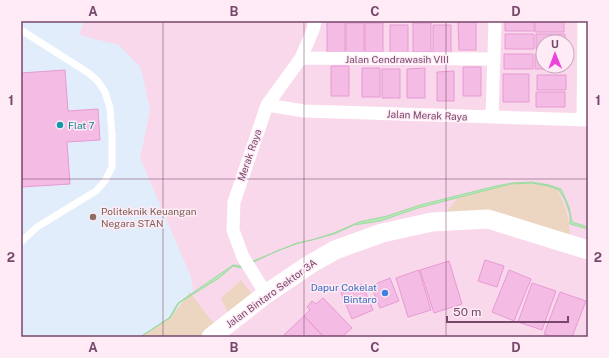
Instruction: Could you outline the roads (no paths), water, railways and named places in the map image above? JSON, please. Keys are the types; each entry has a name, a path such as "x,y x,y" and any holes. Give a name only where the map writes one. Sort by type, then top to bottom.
{"main road":[{"name":"Jalan Bintaro Sektor 3A","path":"211,337 266,294 308,264 335,250 382,233 432,222 488,219 588,250"}],"street":[{"name":"Merak Raya","path":"266,294 243,257 233,230 234,202 266,105 301,58 313,30 315,21"},
{"path":"492,117 495,21"},
{"path":"584,21 586,120"},
{"name":"Jalan Cendrawasih VIII","path":"301,58 494,59"},
{"name":"Jalan Merak Raya","path":"266,105 304,111 586,120"}],"lane":[{"path":"21,30 87,72 97,80 105,92 110,108 112,167 105,181 96,191 37,227 21,242"}],"place":[{"name":"Flat 7","path":"60,125"},
{"name":"Politeknik Keuangan Negara STAN","path":"93,217"},
{"name":"Dapur Cokelat Bintaro","path":"385,293"}]}
